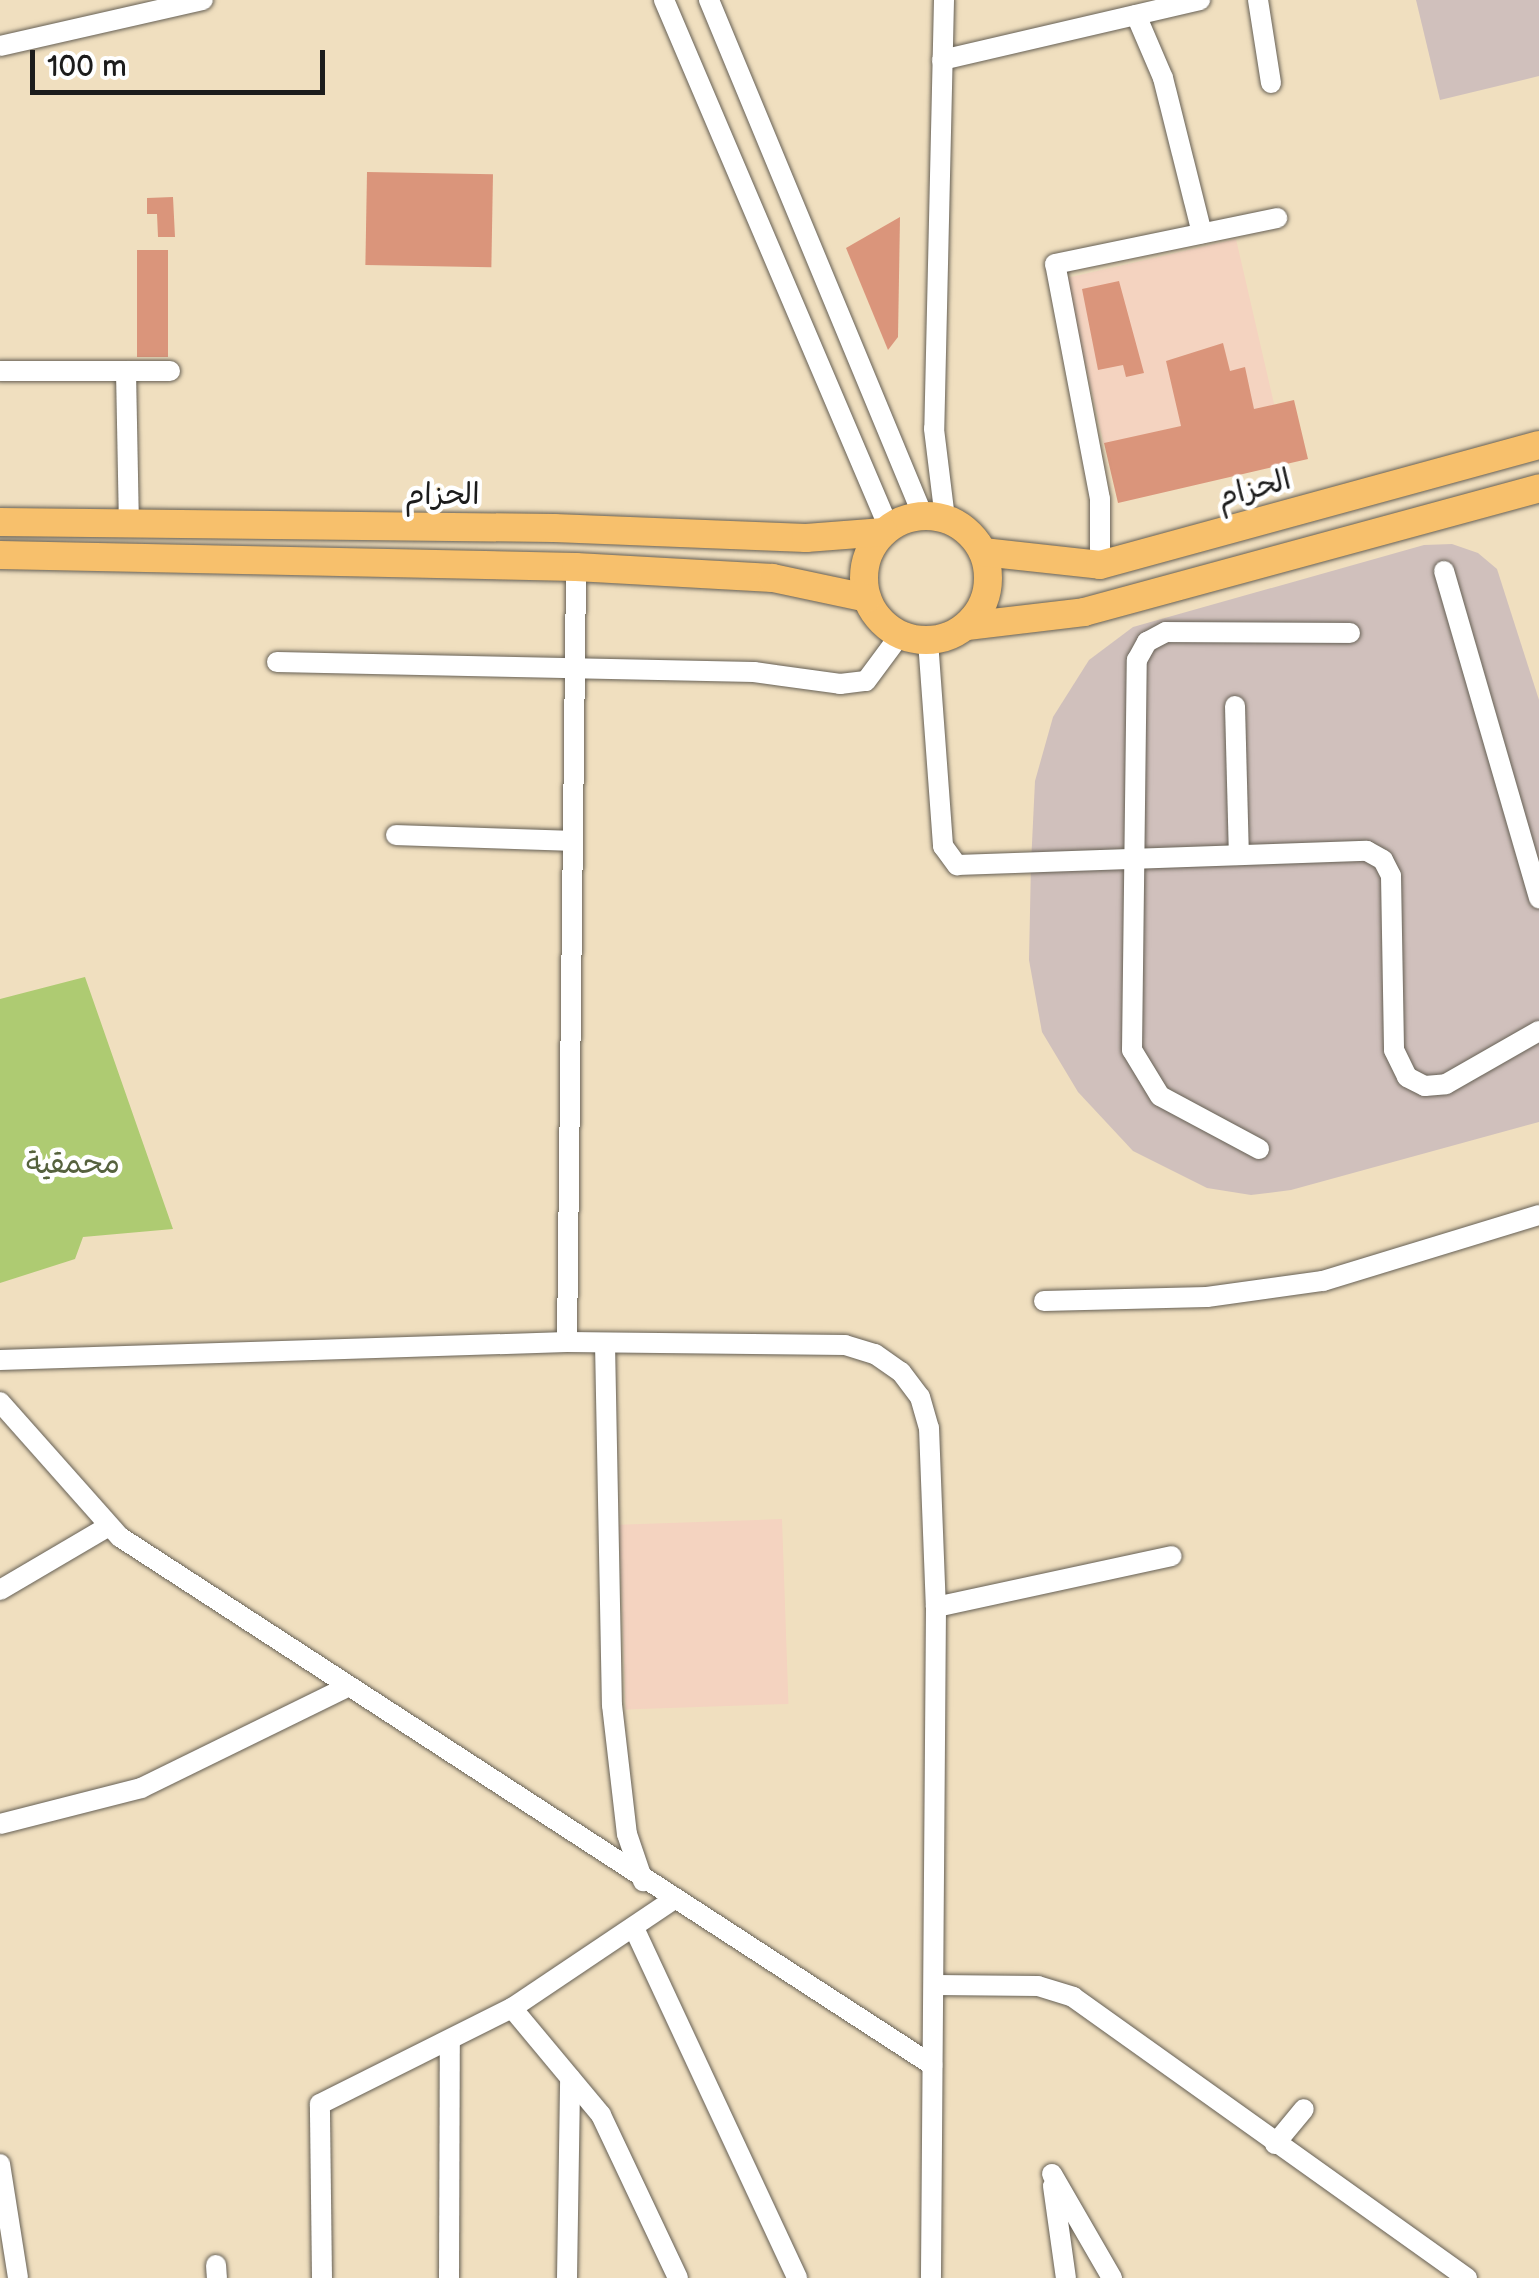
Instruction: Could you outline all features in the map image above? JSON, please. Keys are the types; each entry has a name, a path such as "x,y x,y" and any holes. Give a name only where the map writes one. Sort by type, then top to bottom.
{"main road":[{"name":"الحزام","path":"983,552 1100,565 1539,445"},
{"path":"0,555 565,566 773,578 866,598 900,635 928,641 967,626 1084,612 1539,488"},
{"path":"866,598 866,563 886,530 934,517 968,531 983,552 988,592 967,626"},
{"name":"الحزام","path":"0,522 554,528 806,538 886,530"},
{"path":"554,528 565,566"}],"street":[{"path":"0,46 204,0"},
{"path":"664,0 886,530"},
{"path":"709,0 786,186 934,517"},
{"path":"934,517 944,0"},
{"path":"942,60 1200,0"},
{"path":"1258,0 1272,83"},
{"path":"1136,15 1163,78 1202,234"},
{"path":"1100,565 1100,499 1056,264 1277,218"},
{"path":"0,371 170,371"},
{"path":"126,371 129,525"},
{"path":"565,566 575,668 567,1342"},
{"path":"1444,570 1539,898"},
{"path":"1259,1149 1174,1107 1138,1068 1130,1032 1137,660 1147,642 1176,632 1350,633"},
{"path":"276,662 754,672 854,684 878,672 900,635"},
{"path":"928,641 943,846 950,860 973,869 1358,850 1383,860 1391,876 1396,1060 1415,1083 1446,1084 1539,1031"},
{"path":"1235,706 1239,855"},
{"path":"396,835 573,841"},
{"path":"1044,1301 1208,1297 1324,1281 1539,1215"},
{"path":"605,1342 612,1705 627,1834 643,1881"},
{"path":"0,1360 605,1342 844,1345 889,1362 911,1384 929,1428 936,1607 931,2278"},
{"path":"0,1402 110,1526 345,1688 932,2064"},
{"path":"0,1590 110,1526"},
{"path":"936,1607 1172,1556"},
{"path":"0,1824 141,1788 345,1688"},
{"path":"322,2278 320,2104 512,2008 673,1900"},
{"path":"634,1928 796,2278"},
{"path":"934,1984 1056,1988 1468,2278"},
{"path":"512,2008 570,2078 622,2151 678,2278"},
{"path":"449,2278 450,2042"},
{"path":"567,2278 570,2078"},
{"path":"1275,2144 1304,2110"},
{"path":"0,2164 18,2278"},
{"path":"1066,2278 1052,2174 1112,2278"}],"shaded area":[{"path":"1416,0 1539,0 1539,76 1440,100"},
{"path":"1236,239 1274,405 1104,444 1065,278"},
{"path":"1452,544 1478,553 1497,569 1539,700 1539,1122 1291,1190 1251,1195 1207,1188 1133,1151 1078,1092 1042,1032 1029,960 1031,864 1035,781 1053,717 1089,660 1133,627 1424,545"},
{"path":"782,1519 788,1704 626,1710 619,1525"}],"green space":[{"name":"محمقية","path":"85,977 173,1229 83,1237 75,1259 0,1283 0,999"}],"building":[{"path":"367,172 493,174 491,267 365,265"},
{"path":"173,197 175,237 158,237 157,214 147,214 147,198"},
{"path":"900,217 898,337 888,350 846,248"},
{"path":"137,250 168,250 168,357 137,357"},
{"path":"1119,281 1144,373 1126,377 1123,365 1098,370 1082,289"},
{"path":"1223,343 1230,371 1245,367 1254,409 1294,400 1308,459 1118,503 1104,443 1181,426 1166,361"}]}
